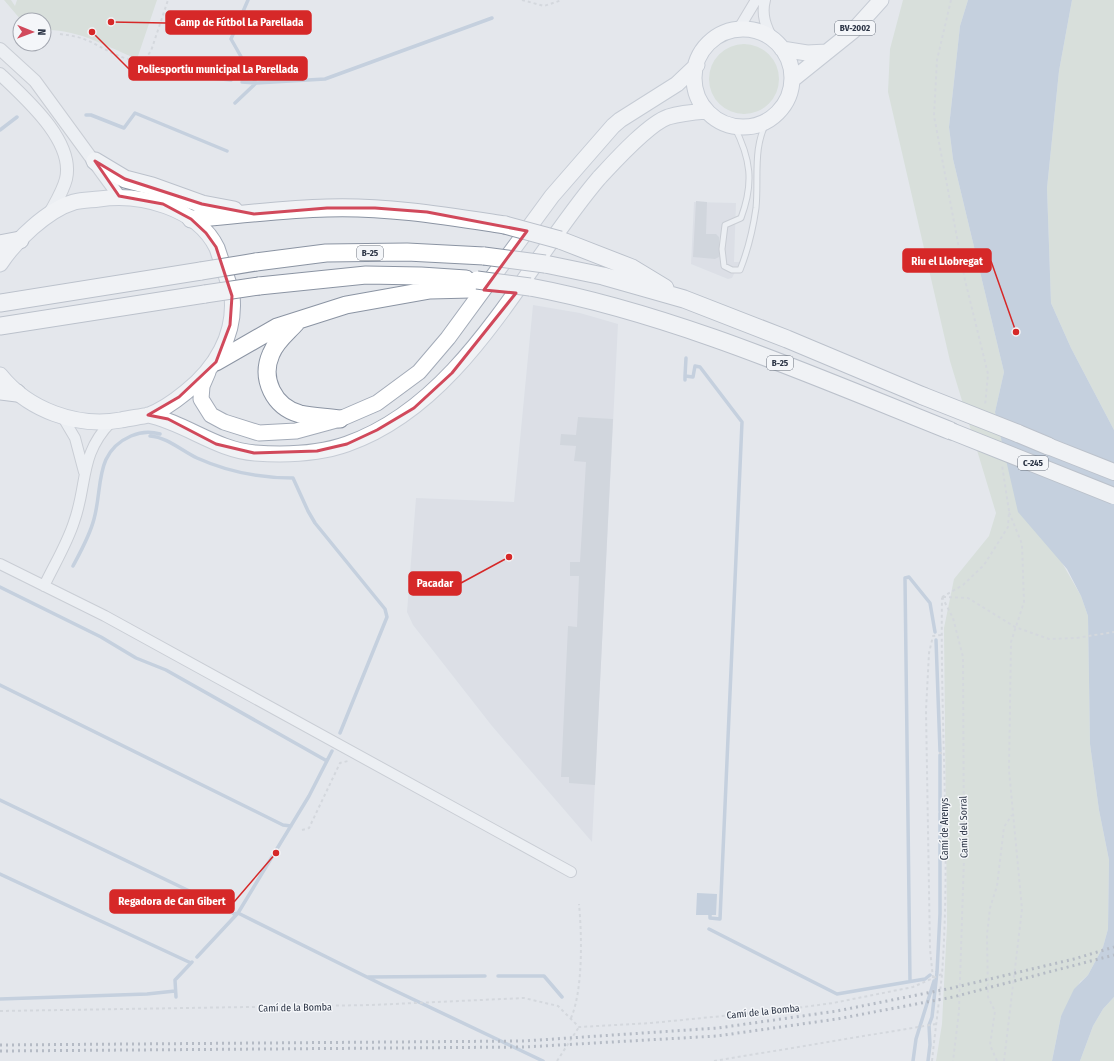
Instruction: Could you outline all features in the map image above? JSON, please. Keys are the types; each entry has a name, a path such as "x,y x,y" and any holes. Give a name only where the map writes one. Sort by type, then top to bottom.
{"highway":[{"path":"95,161 125,179 152,186 202,204 254,214"},
{"path":"191,219 327,208 375,208 427,212 505,225 560,240 632,268 684,299"},
{"path":"0,244 20,240"},
{"name":"B-25","path":"7,302 201,270 326,253 408,252 484,256 545,264 603,276 684,299 787,339 923,396"},
{"name":"B-25","path":"0,326 259,286 366,275 421,276 474,285 580,296 629,310 761,356 928,422"},
{"path":"212,367 277,327 298,322 346,305 430,290 474,285"},
{"path":"298,322 278,341 271,353 268,366 268,376 273,395 278,402 300,414 340,419"},
{"path":"0,391 17,393"},
{"name":"C-245","path":"923,396 1114,472"},
{"name":"C-245","path":"928,422 1114,496"}],"main road":[{"name":"BV-2002","path":"792,80 853,31 880,0"},
{"path":"0,264 20,240 50,213 74,202 119,196 163,204 191,219 206,233 216,247 232,296 230,325 224,345 202,386 201,399 211,415 224,422 259,433 296,431 340,419 376,403 419,372 448,338 552,196 613,126 677,84 696,65 703,52 712,41 724,34 738,30 759,32 777,44 807,53 827,52"},
{"path":"696,65 695,76 697,92 707,111 719,121 734,126 754,126 768,120 779,111 785,103 790,90 792,80 790,64 777,44"},
{"path":"148,415 168,419 216,444 254,453 285,454 317,451 347,444 377,430 414,408 452,373 507,305 576,206 636,139 666,118 691,112 707,111"},
{"path":"0,375 17,393 32,403 62,416 86,422 112,422 148,415 166,407 196,384 212,367"}],"street":[{"path":"738,30 756,0"},
{"path":"765,0 763,14 766,26 777,44"},
{"path":"0,49 35,81 95,161 119,196"},
{"path":"0,74 30,103 62,146 66,159 66,179 50,213"},
{"path":"62,416 75,438 84,472"},
{"path":"44,586 74,522 84,472 93,444 100,433 112,422"},
{"path":"0,564 105,616 571,872"}],"lane":[{"path":"734,126 747,155 748,190 741,218 725,225 722,249 724,266 732,270 740,270 749,248 756,207 761,132 768,120"}],"path":[{"path":"60,34 82,38 116,55 135,61 144,60 151,51 168,0"},
{"path":"522,0 544,6 562,0"},
{"path":"951,0 937,60 934,116 965,280 988,374 984,413"},
{"path":"1000,460 1009,511 1022,544 1024,602 1011,642 1009,762 1022,909 1004,1061"},
{"path":"942,597 963,585 984,565 997,548 1008,527 1009,511"},
{"path":"942,597 968,598 1015,627 1049,639 1076,638 1114,632"},
{"name":"Camí de Arenys","path":"932,1061 942,974 945,812 942,597"},
{"name":"Camí del Sorral","path":"942,597 953,618 963,657 964,858 959,1011 953,1061"},
{"path":"933,978 929,918 926,710 928,653 933,636 942,635"},
{"path":"938,753 943,753"},
{"path":"302,830 309,828 340,763 363,758"},
{"path":"940,812 945,812"},
{"path":"996,1061 990,1045 995,1011 988,997 986,935 990,908 996,886 1004,827 1013,814"},
{"path":"571,1018 575,1008 579,972 581,930 579,904"},
{"name":"Camí de la Bomba","path":"0,1011 372,1005 524,998 558,1006 579,1027 651,1023 774,1011 833,1003 913,987 942,974"},
{"path":"714,1061 936,1024"},
{"path":"557,1061 579,1027"}],"highlighted area":[{"path":"95,161 125,179 202,204 254,214 327,208 375,208 427,212 527,231 484,290 516,293 507,305 452,373 414,408 377,430 347,444 317,451 254,453 216,444 168,419 148,415 179,397 216,362 230,325 232,296 216,247 206,233 191,219 163,204 119,196"}],"shaded area":[{"path":"694,202 736,203 734,262 740,262 732,278 728,279 691,264"},
{"path":"533,305 580,313 618,324 592,842 492,726 413,625 407,612 416,498 514,502"}],"green space":[{"path":"4,0 11,0 15,6 17,0 157,0 137,59 104,44 81,36 69,32 52,30 52,12 14,12"},
{"path":"903,0 968,0 960,26 949,127 953,159 1004,372 995,412 1061,561 1081,596 1088,616 1090,744 1099,810 1109,860 1108,929 1103,947 1088,975 1080,982 1061,1016 1052,1061 936,1061 942,1024 947,925 944,628 954,579 989,536 996,513 950,361 888,92 890,49"},
{"path":"1072,0 1114,0 1114,430 1071,348 1051,303 1047,188 1059,71"},
{"path":"744,44 757,47 769,54 776,66 779,79 776,92 769,104 757,111 744,114 731,111 719,104 712,92 709,79 712,66 719,54 731,47"},
{"path":"1114,997 1114,1061 1080,1061 1093,1026 1103,1009"}],"water":[{"path":"968,0 1072,0 1059,71 1047,188 1051,303 1071,348 1114,430 1114,997 1103,1009 1093,1026 1080,1061 1052,1061 1061,1016 1074,989 1088,975 1103,947 1108,929 1109,860 1099,810 1090,744 1088,616 1081,596 1067,569 1018,512 995,412 1004,372 953,159 949,127 960,26"},
{"path":"697,893 717,894 716,915 696,915"}],"building":[{"path":"696,201 707,202 706,234 716,234 719,237 719,257 715,259 693,257"},
{"path":"578,417 613,419 595,785 569,783 569,777 561,777 568,626 577,627 579,576 570,576 570,562 580,562 586,462 574,461 576,446 560,445 561,434 576,435"}],"waterway":[{"path":"235,103 256,83 231,39 248,0"},
{"path":"242,82 256,83 325,79 492,18"},
{"path":"152,63 201,77 231,80"},
{"path":"86,115 91,115 124,128 135,113 227,151"},
{"path":"0,130 17,117"},
{"path":"685,376 686,358"},
{"path":"685,380 685,376 693,377 695,366 700,367 742,422 720,919 710,918 710,915"},
{"path":"73,566 85,543 92,525 97,507 102,472 105,461 111,451 119,443 131,436 149,432 160,434"},
{"path":"150,436 162,439 197,458 220,467 268,477 293,478 315,523 385,609 387,617 340,733"},
{"path":"910,981 905,578 909,577 930,603 935,632"},
{"path":"0,587 101,637 136,658 166,670 327,761"},
{"path":"936,640 940,751"},
{"path":"0,685 283,825 291,826"},
{"path":"197,957 238,913 309,796 332,751"},
{"path":"940,755 940,811"},
{"path":"0,800 231,911 234,914 238,913 383,985 543,1061"},
{"path":"928,1061 930,1045 929,1025 932,1017 937,972 940,914 940,813"},
{"path":"0,874 191,963"},
{"path":"709,929 837,994 925,979 930,975"},
{"path":"176,997 175,980 192,962"},
{"path":"368,977 485,976"},
{"path":"498,976 544,976 562,997"},
{"path":"913,1061 916,1039 934,981"},
{"path":"0,999 147,994 175,991"}],"railway":[{"path":"0,1045 524,1041 718,1028 837,1011 952,988 1074,959 1114,947"},
{"path":"0,1051 525,1047 717,1036 837,1019 953,997 1114,955"}],"place":[{"name":"Camp de Fútbol La Parellada","path":"111,22"},
{"name":"Poliesportiu municipal La Parellada","path":"92,32"},
{"name":"Riu el Llobregat","path":"1016,332"},
{"name":"Pacadar","path":"509,557"},
{"name":"Regadora de Can Gibert","path":"276,853"}]}
